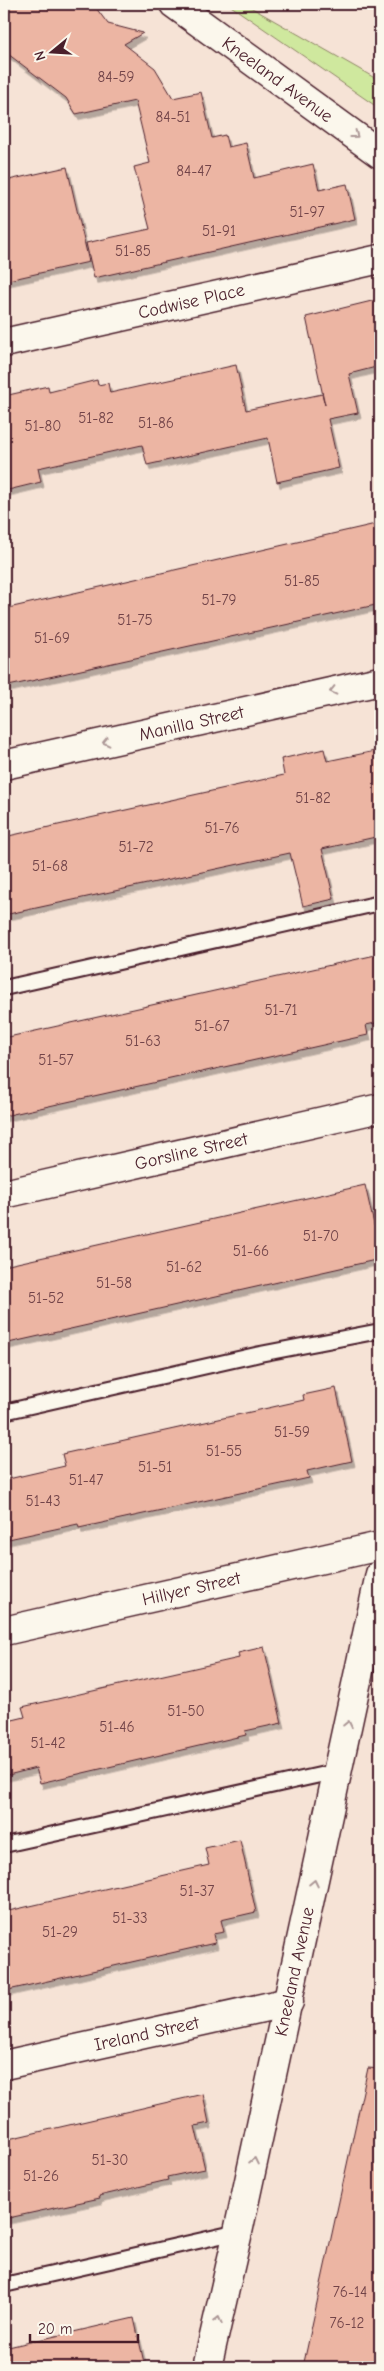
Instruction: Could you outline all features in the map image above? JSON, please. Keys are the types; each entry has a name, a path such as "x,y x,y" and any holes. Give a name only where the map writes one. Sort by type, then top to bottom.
{"street":[{"name":"Kneeland Avenue","path":"174,4 380,154"},
{"name":"Codwise Place","path":"4,343 380,259"},
{"name":"Manilla Street","path":"4,765 380,681"},
{"name":"Gorsline Street","path":"4,1194 380,1108"},
{"name":"Hillyer Street","path":"4,1630 380,1546"},
{"name":"Kneeland Avenue","path":"207,2367 289,2002 380,1574"},
{"name":"Ireland Street","path":"4,2065 289,2002"}],"lane":[{"path":"4,988 380,903"},
{"path":"4,1412 260,1354 380,1331"},
{"path":"4,1845 338,1771"},
{"path":"4,2285 238,2232"}],"green space":[{"path":"228,4 245,4 380,81 380,109"}],"building":[{"path":"4,4 93,4 108,24 143,33 124,44 155,68 173,98 201,92 212,138 225,135 228,147 246,143 254,178 313,164 319,190 347,184 355,219 94,278 86,243 150,229 134,167 150,163 135,101 76,114 66,98 4,51"},
{"path":"67,167 89,262 4,281 4,181"},
{"path":"380,299 380,366 349,374 358,413 328,419 339,468 277,482 268,438 147,465 142,445 38,468 41,482 4,491 4,396 48,386 49,392 97,380 98,385 108,383 110,393 236,365 246,410 322,394 325,405 306,317"},
{"path":"380,523 380,604 4,687 4,609"},
{"path":"324,749 327,761 380,750 380,836 322,849 334,899 303,906 290,853 4,915 4,837 284,775 281,759"},
{"path":"380,954 380,1022 366,1025 368,1035 4,1116 4,1038"},
{"path":"365,1185 380,1251 380,1259 4,1344 4,1266"},
{"path":"336,1388 352,1461 307,1471 309,1478 79,1528 78,1524 4,1540 4,1480 65,1466 62,1454 304,1400 303,1395"},
{"path":"264,1647 282,1723 245,1731 246,1735 40,1783 36,1768 4,1776 4,1722 25,1717 22,1707 239,1658 238,1653"},
{"path":"240,1840 256,1912 221,1920 224,1932 213,1934 215,1943 4,1991 4,1912 209,1865 205,1848"},
{"path":"368,2068 380,2069 380,2367 303,2367"},
{"path":"203,2094 209,2123 195,2126 205,2169 167,2177 168,2180 99,2196 100,2198 4,2219 4,2140"},
{"path":"134,2318 145,2367 4,2367 4,2348"}]}
